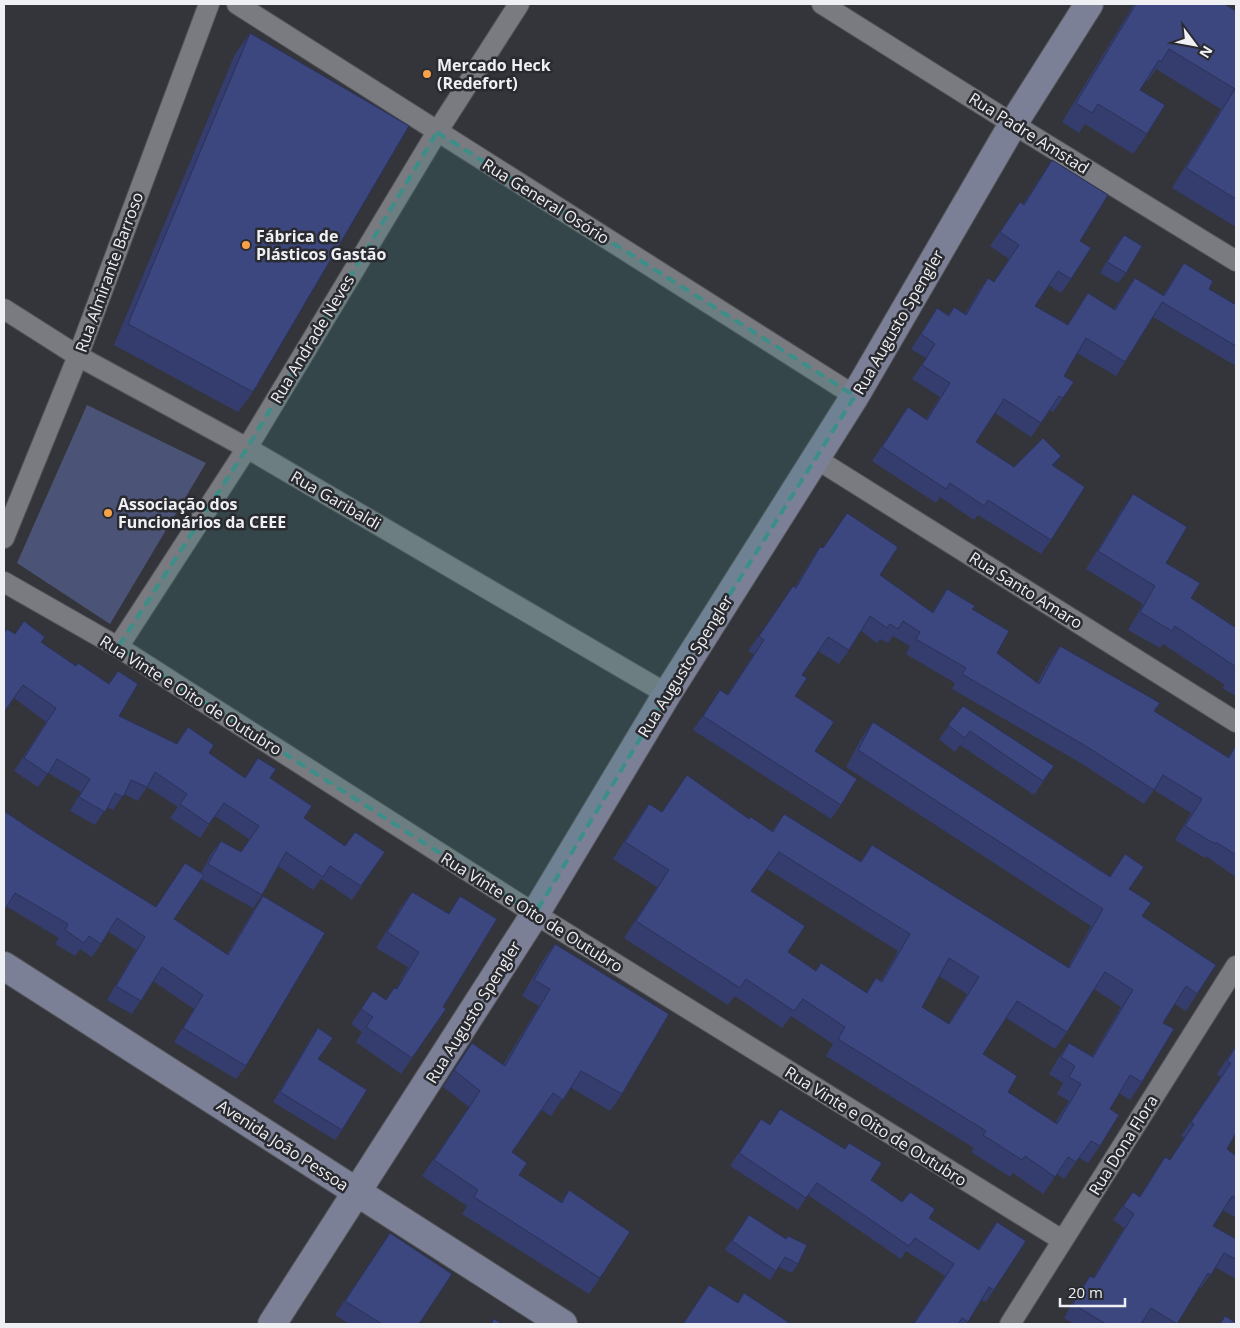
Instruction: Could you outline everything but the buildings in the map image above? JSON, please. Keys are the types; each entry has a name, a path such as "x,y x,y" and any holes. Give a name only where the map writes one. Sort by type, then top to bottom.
{"street":[{"name":"Rua Almirante Barroso","path":"4,538 78,356 209,4"},
{"name":"Rua General Osório","path":"237,4 855,396"},
{"name":"Rua Andrade Neves","path":"118,647 247,448 437,132 519,4"},
{"name":"Rua Padre Amstad","path":"822,4 1013,124 1236,260"},
{"name":"Rua Augusto Spengler","path":"272,1324 358,1193 535,914 667,694 855,396 1013,124 1089,4"},
{"name":"Rua Garibaldi","path":"4,309 78,356 247,448 667,694"},
{"name":"Rua Santo Amaro","path":"815,458 1236,722"},
{"name":"Rua Vinte e Oito de Outubro","path":"4,582 118,647 535,914 1062,1240"},
{"name":"Avenida João Pessoa","path":"4,966 563,1324"},
{"name":"Rua Dona Flora","path":"1010,1324 1236,966"}],"highlighted area":[{"path":"437,132 855,396 667,694 535,914 118,647 247,448"}],"shaded area":[{"name":"Associação dos Funcionários da CEEE","path":"87,405 206,463 110,624 17,563"}],"place":[{"name":"Mercado Heck (Redefort)","path":"427,74"},
{"name":"Fábrica de Plásticos Gastão","path":"246,245"},
{"name":"Associação dos Funcionários da CEEE","path":"108,513"}]}
